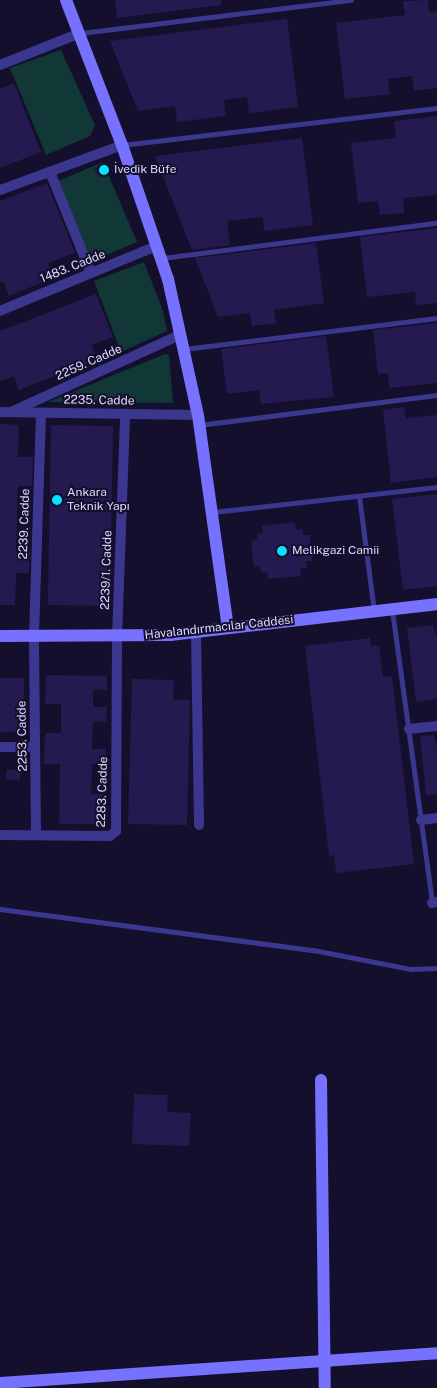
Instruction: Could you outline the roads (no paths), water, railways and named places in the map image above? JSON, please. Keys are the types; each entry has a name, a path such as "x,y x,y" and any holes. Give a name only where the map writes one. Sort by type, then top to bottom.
{"street":[{"path":"66,0 122,145 161,258 198,420 213,512 228,628"},
{"path":"0,65 80,34"},
{"path":"0,190 122,145"},
{"path":"50,172 91,273"},
{"name":"1483. Cadde","path":"0,311 156,246"},
{"name":"2259. Cadde","path":"4,412 180,335"},
{"name":"2235. Cadde","path":"4,412 125,414 198,420"},
{"name":"2239. Cadde","path":"34,636 42,413"},
{"name":"2239/1. Cadde","path":"117,637 125,414"},
{"name":"Havalandırmacılar Caddesi","path":"0,636 117,637 196,632 437,604"},
{"path":"196,632 199,825"},
{"name":"2253. Cadde","path":"34,636 36,835"},
{"name":"2283. Cadde","path":"0,835 110,836 116,831 117,637"},
{"path":"409,729 437,726"},
{"path":"0,747 35,747"},
{"path":"421,820 437,818"},
{"path":"321,1080 323,1361 325,1388"},
{"path":"0,1384 437,1353"}],"lane":[{"path":"80,34 351,0"},
{"path":"122,145 437,108"},
{"path":"161,258 437,222"},
{"path":"183,349 437,318"},
{"path":"198,420 437,395"},
{"path":"213,512 437,487"},
{"path":"359,496 374,612"},
{"path":"392,610 434,902"},
{"path":"0,909 313,950 411,968 437,968"}],"place":[{"name":"İvedik Büfe","path":"104,170"},
{"name":"Ankara Teknik Yapı","path":"57,500"},
{"name":"Melikgazi Camii","path":"282,551"}]}
